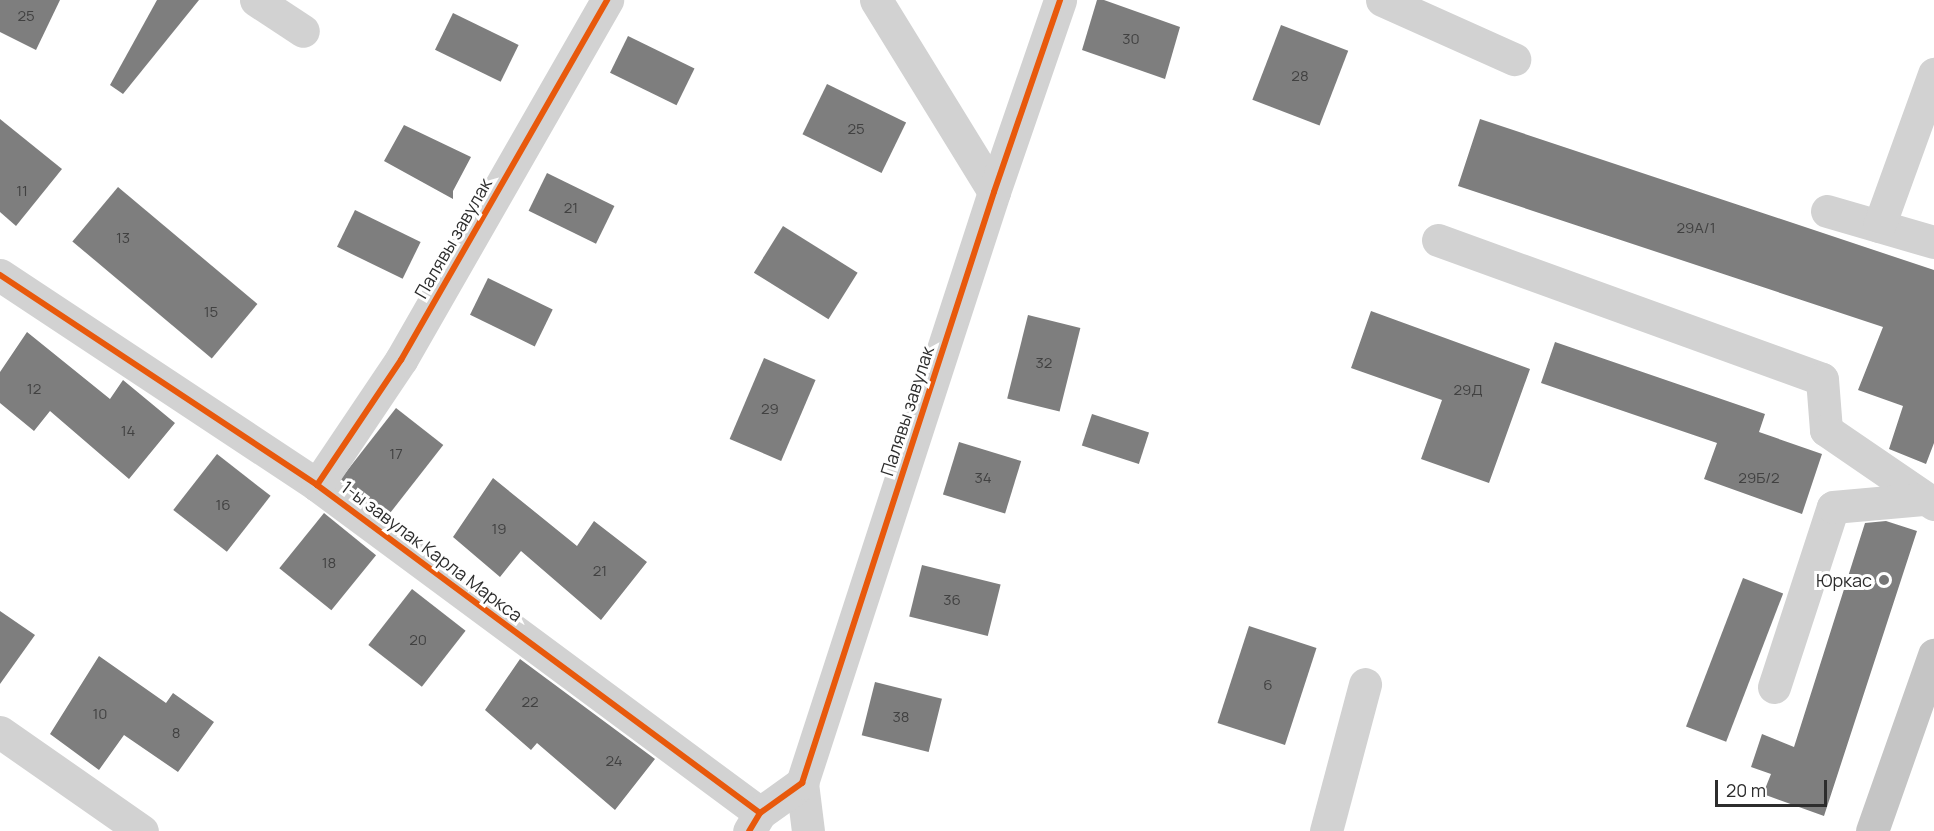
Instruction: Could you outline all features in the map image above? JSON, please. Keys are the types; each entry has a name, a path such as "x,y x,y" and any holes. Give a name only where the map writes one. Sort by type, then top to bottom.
{"main road":[{"path":"1872,831 1934,655"}],"street":[{"path":"256,0 303,31"},
{"name":"Палявы завулак","path":"317,485 401,360 607,0"},
{"path":"876,0 994,192"},
{"name":"Палявы завулак","path":"808,831 802,783 994,192 1060,0"},
{"path":"1382,0 1514,59"},
{"path":"1879,226 1934,74"},
{"path":"1827,211 1934,242"},
{"path":"1438,240 1822,380 1826,430 1929,501"},
{"name":"1-ы завулак Карла Маркса","path":"0,275 317,485 754,822"},
{"path":"1774,687 1833,507 1929,501"},
{"path":"1326,831 1365,684"},
{"path":"0,732 142,831"},
{"path":"754,822 802,783"}],"building":[{"path":"0,0 60,0 36,50 0,32"},
{"path":"157,0 199,0 123,94 110,85"},
{"path":"1097,0 1104,0 1180,27 1165,79 1082,50"},
{"path":"453,13 519,45 501,82 435,50"},
{"path":"1281,25 1348,51 1320,125 1252,100"},
{"path":"628,36 695,68 677,105 610,73"},
{"path":"827,84 906,123 882,173 802,134"},
{"path":"0,119 62,169 16,226 0,212"},
{"path":"1480,119 1934,270 1934,443 1926,464 1889,449 1903,406 1858,390 1883,327 1458,186"},
{"path":"404,125 471,157 453,191 453,199 384,161"},
{"path":"547,173 614,206 596,244 529,211"},
{"path":"118,187 257,304 212,358 72,241"},
{"path":"355,210 421,242 403,279 337,247"},
{"path":"783,226 858,273 828,319 754,273"},
{"path":"488,278 553,310 535,346 470,315"},
{"path":"1371,311 1530,369 1489,483 1421,459 1442,400 1351,368"},
{"path":"1028,315 1080,328 1060,412 1007,398"},
{"path":"27,332 110,399 123,380 175,423 129,479 50,411 34,431 0,403 0,372"},
{"path":"1555,342 1765,414 1759,432 1822,454 1802,514 1704,479 1717,443 1541,383"},
{"path":"764,358 816,380 781,461 730,439"},
{"path":"396,408 443,445 388,516 341,479"},
{"path":"1092,414 1149,433 1139,464 1082,445"},
{"path":"959,442 1021,461 1005,514 943,495"},
{"path":"217,454 271,496 227,552 173,510"},
{"path":"493,478 577,546 594,521 647,562 601,620 521,551 500,577 453,537"},
{"path":"324,513 376,555 331,610 279,568"},
{"path":"1886,521 1917,531 1824,816 1763,794 1771,774 1751,767 1762,734 1794,747 1865,523"},
{"path":"922,565 1001,585 988,636 909,616"},
{"path":"1743,578 1783,593 1726,742 1686,726"},
{"path":"412,589 466,631 422,687 368,645"},
{"path":"0,611 35,635 0,684"},
{"path":"1249,626 1317,648 1285,745 1217,723"},
{"path":"99,656 166,703 173,693 214,722 178,772 124,735 99,770 50,734"},
{"path":"520,659 655,759 615,810 537,743 531,750 485,710"},
{"path":"875,682 942,699 929,752 862,735"}],"cycle path":[{"path":"317,485 401,360 607,0"},
{"path":"760,813 802,783 994,192 1060,0"},
{"path":"0,275 317,485 760,813 749,831"}],"place":[{"name":"Юркас","path":"1884,580"}]}
